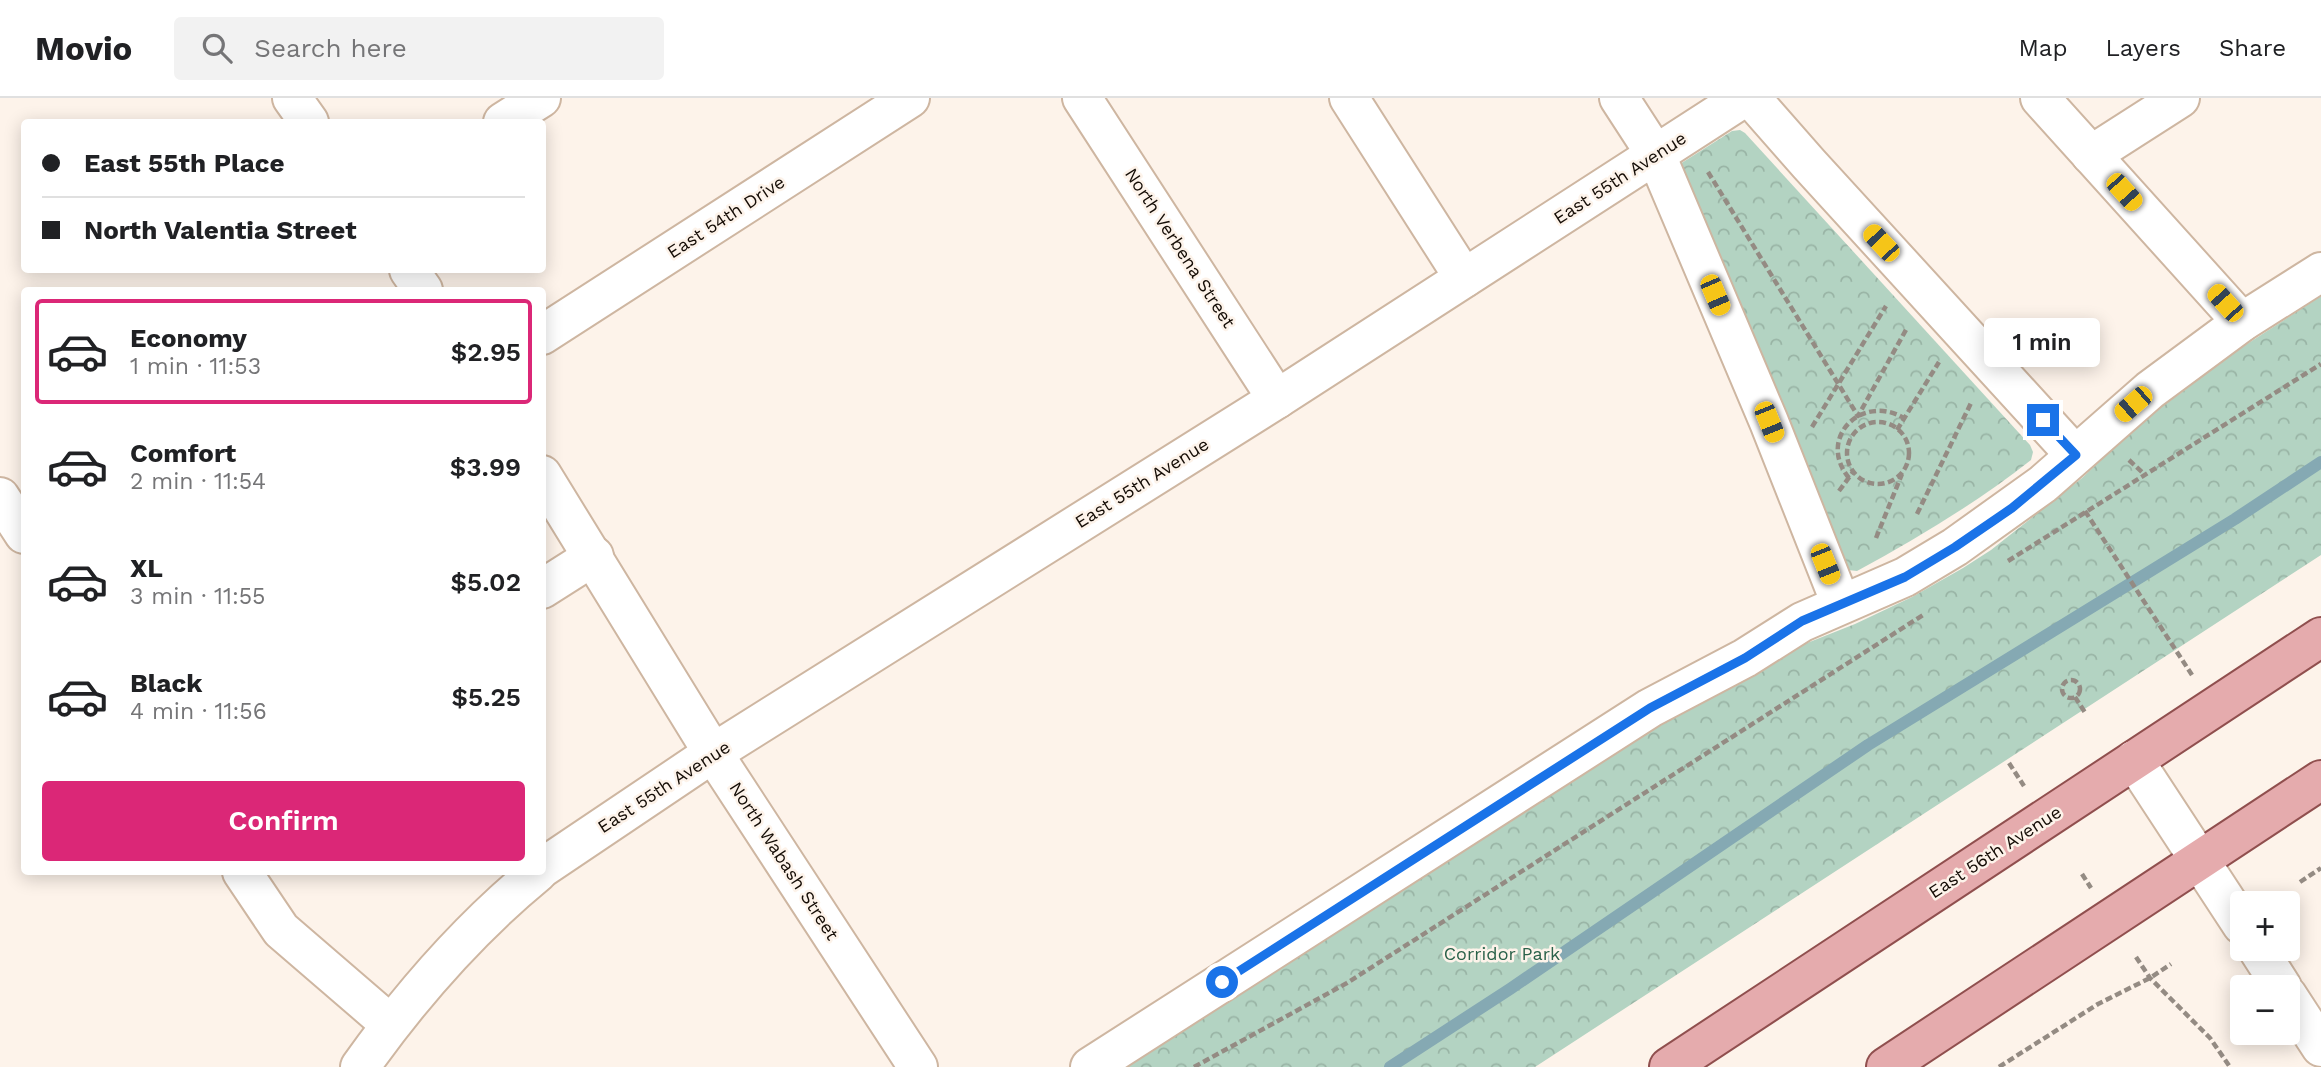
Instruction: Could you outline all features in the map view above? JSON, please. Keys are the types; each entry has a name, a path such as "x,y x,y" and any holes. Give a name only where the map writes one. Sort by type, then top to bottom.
{"main road":[{"name":"East 56th Avenue","path":"1670,1067 2321,637"},
{"path":"1886,1067 2321,780"}],"street":[{"path":"292,98 307,119"},
{"path":"508,119 541,98"},
{"name":"East 54th Drive","path":"546,332 909,98"},
{"name":"North Verbena Street","path":"1082,98 1277,399"},
{"path":"1349,98 1464,278"},
{"path":"1619,98 1656,155 1769,422 1841,604"},
{"name":"East 55th Avenue","path":"546,865 713,753 1277,399 1743,98"},
{"path":"1751,98 2076,455"},
{"path":"2040,98 2242,322"},
{"path":"2091,155 2180,98"},
{"path":"1090,1067 1650,708 1745,658 1802,621 1905,577 1955,547 2023,500 2150,390 2242,322 2321,272"},
{"name":"North Wabash Street","path":"546,481 713,753 918,1067"},
{"path":"546,586 594,556"},
{"path":"2134,760 2230,906"},
{"path":"244,875 281,930 390,1024"},
{"path":"360,1067 390,1024 422,986 495,910 535,875"},
{"path":"2300,1015 2321,1047"}],"path":[{"path":"1707,169 1858,416"},
{"path":"1812,428 1891,299"},
{"path":"1849,478 1839,464 1837,446 1841,433 1858,416 1911,321"},
{"path":"1897,429 1943,356"},
{"path":"1997,568 2321,364"},
{"path":"1917,514 1976,394"},
{"path":"1858,416 1881,410 1904,418"},
{"path":"1876,538 1903,470 1909,452 1897,429 1882,423 1862,427 1854,433 1847,453 1853,472 1869,483 1888,482 1903,470"},
{"path":"2085,511 2195,681"},
{"path":"1194,1067 1347,983 1932,609"},
{"path":"2068,679 2079,684 2080,690 2075,697 2069,698 2062,692 2063,683 2068,679"},
{"path":"2075,697 2086,714"},
{"path":"2009,763 2027,791"},
{"path":"2300,882 2321,868"},
{"path":"2082,874 2092,890"},
{"path":"2136,957 2150,978 2210,1038 2230,1067"},
{"path":"2000,1067 2098,1004 2150,978 2171,964"}],"green space":[{"path":"1740,130 2030,445 2033,452 2031,460 1968,505 1857,571 1848,570 1680,164 1732,131"},
{"name":"Corridor Park","path":"2321,296 2321,555 1535,1067 1115,1067 1642,731 1774,656 1855,624 1912,597 1963,568 1991,550 2082,478 2148,415 2227,357"}],"waterway":[{"path":"1390,1067 1510,989 1868,745 2235,519 2321,462"}],"route":[{"path":"1222,982 1650,708 1745,658 1802,621 1905,577 2012,508 2076,455 2043,420"}]}
